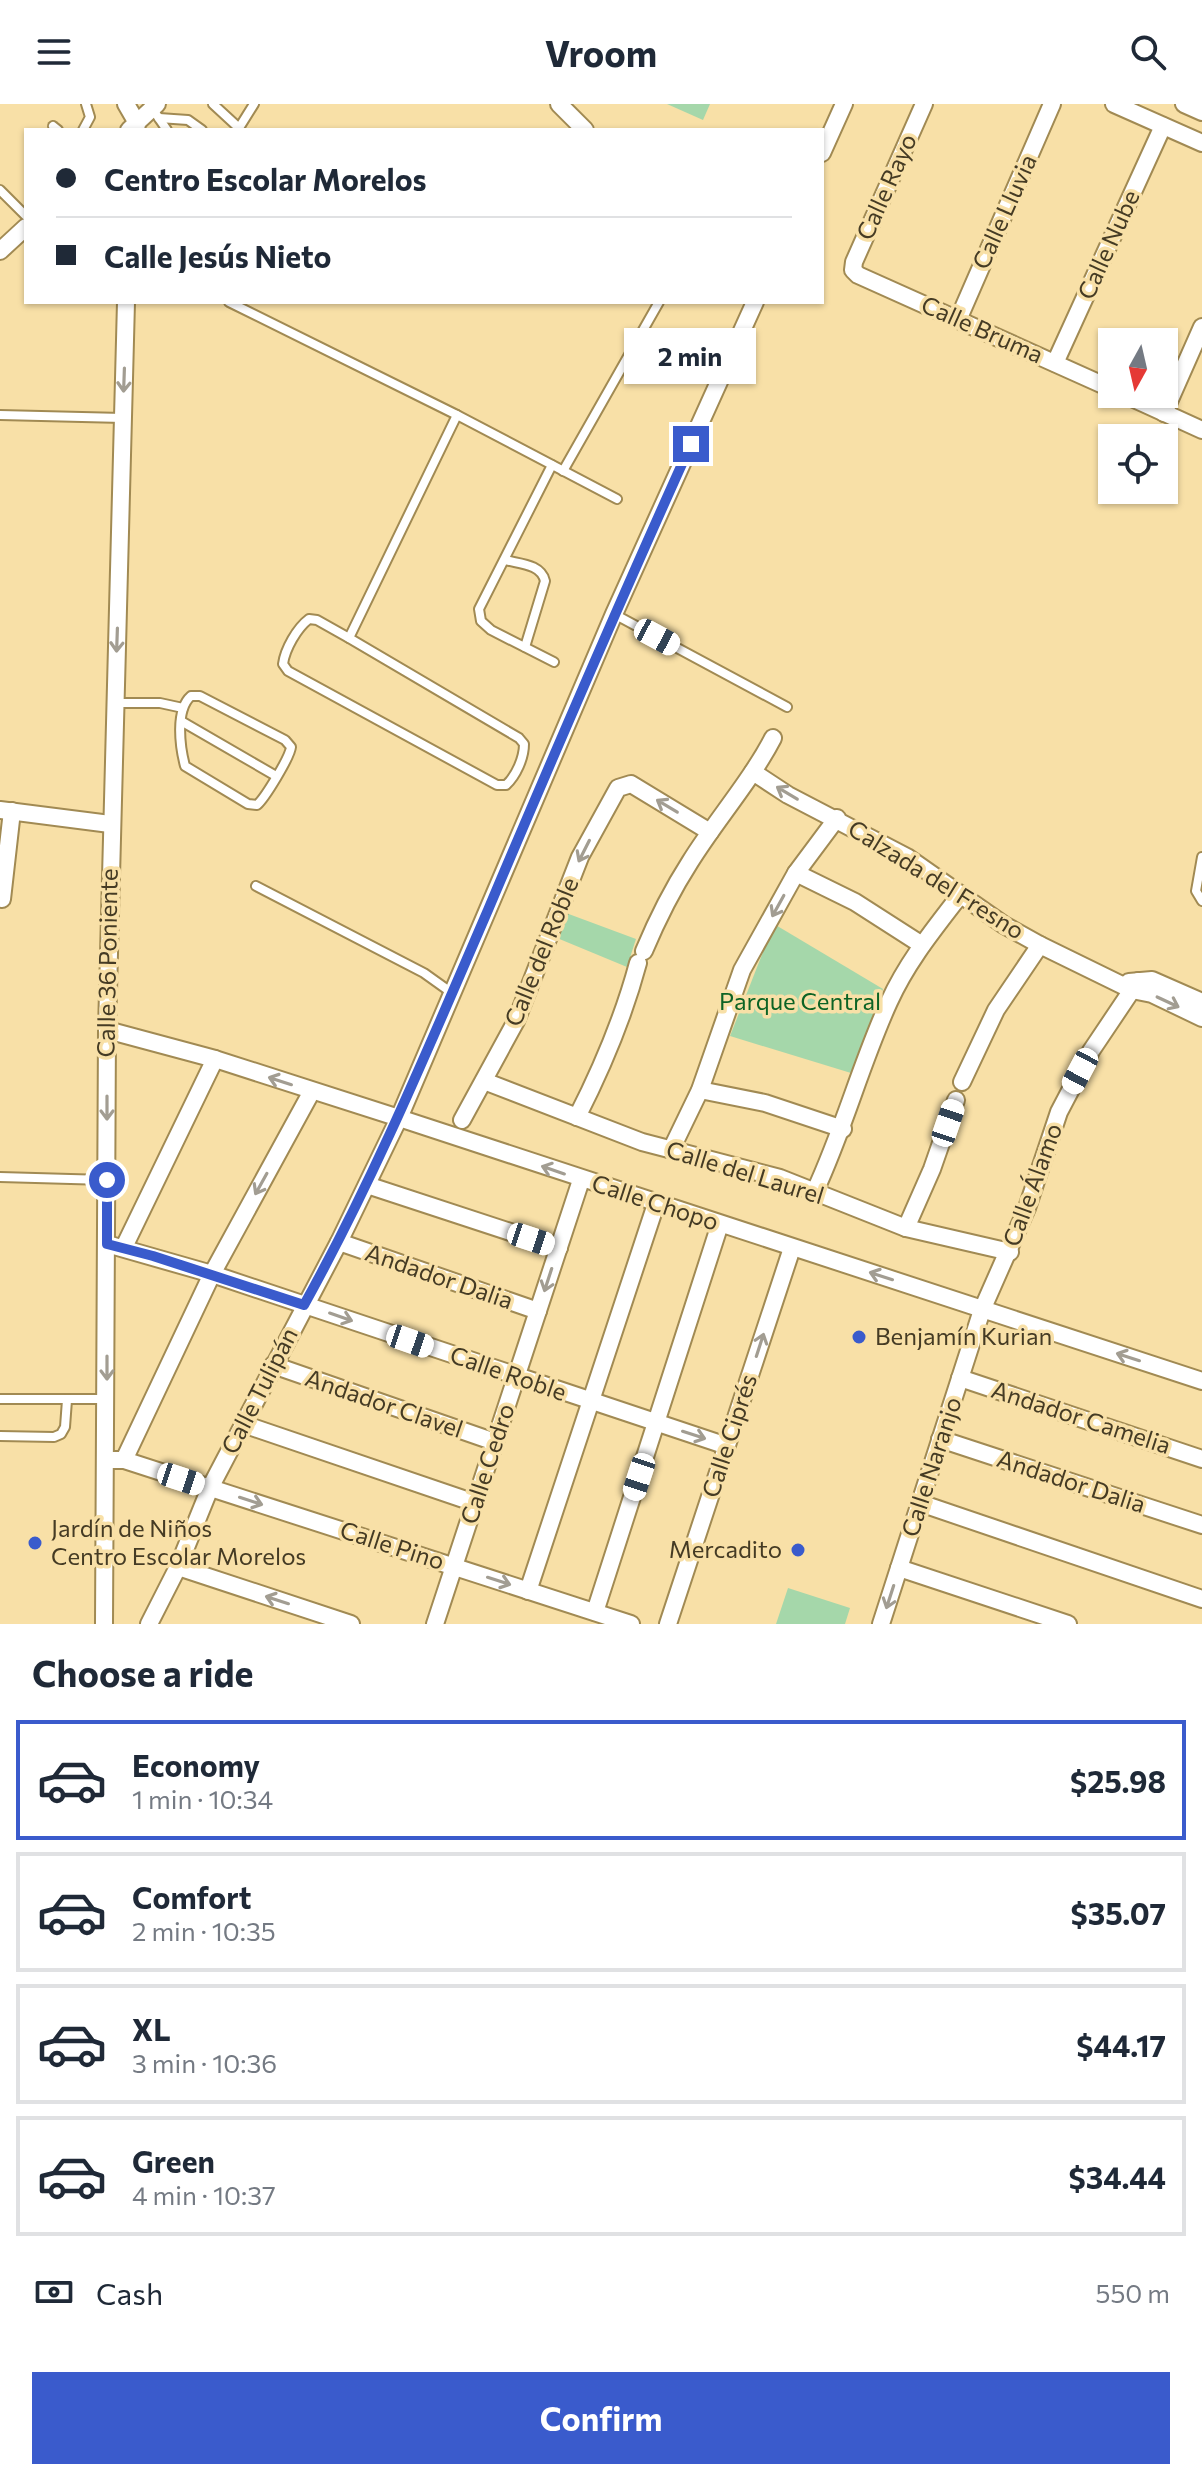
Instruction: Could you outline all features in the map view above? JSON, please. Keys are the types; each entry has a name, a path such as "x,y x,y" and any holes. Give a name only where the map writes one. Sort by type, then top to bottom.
{"street":[{"path":"126,104 134,128 156,110"},
{"path":"559,104 583,128"},
{"path":"824,149 844,104"},
{"name":"Calle Rayo","path":"853,270 924,104"},
{"name":"Calle Lluvia","path":"958,320 1052,104"},
{"path":"1114,104 1202,143"},
{"path":"1184,104 1202,112"},
{"name":"Calle Nube","path":"1055,363 1163,126"},
{"path":"2,246 24,229"},
{"name":"Calle Bruma","path":"853,270 858,275 1098,383"},
{"name":"Calle 36 Poniente","path":"104,1624 110,824 126,304"},
{"name":"Calle Tulipán","path":"149,1624 178,1567 210,1488 339,1242 399,1118 614,614 754,304"},
{"path":"1164,413 1202,327"},
{"path":"1153,408 1202,430"},
{"path":"577,1117 607,1058 624,1016 641,957 667,901 773,738"},
{"name":"Calzada del Fresno","path":"753,772 788,795 907,857 1004,925 1040,945 1202,1018"},
{"name":"Calle del Roble","path":"462,1120 516,1021 580,857 618,788 631,784 710,832"},
{"path":"2,899 6,810 110,824"},
{"path":"671,1150 700,1090 742,970 796,873 837,818"},
{"path":"796,873 855,902 922,945"},
{"path":"815,1191 843,1129 889,1002 922,945 961,894"},
{"path":"962,1082 996,1010 1040,945"},
{"name":"Calzada del Fresno","path":"1131,985 1152,980 1202,1002"},
{"name":"Calle Álamo","path":"982,1310 1010,1252 1059,1112 1131,985"},
{"name":"Calle Chopo","path":"107,1030 215,1059 1202,1381"},
{"path":"124,1247 215,1059"},
{"name":"Calle del Laurel","path":"484,1081 642,1142 741,1166 815,1191 906,1228 1010,1252"},
{"path":"700,1090 765,1103 843,1129"},
{"path":"124,1460 212,1274 312,1091"},
{"path":"906,1228 932,1169 956,1100"},
{"name":"Calle Cedro","path":"435,1624 581,1180"},
{"path":"367,1185 559,1248"},
{"path":"528,1591 656,1204"},
{"path":"595,1612 720,1224"},
{"name":"Andador Dalia","path":"339,1242 538,1311"},
{"name":"Calle Roble","path":"107,1244 212,1274 727,1446"},
{"name":"Calle Ciprés","path":"668,1624 792,1248"},
{"name":"Calle Naranjo","path":"881,1624 982,1310"},
{"name":"Andador Clavel","path":"273,1365 495,1442"},
{"name":"Andador Camelia","path":"960,1378 1202,1459"},
{"path":"243,1424 475,1503"},
{"name":"Andador Dalia","path":"940,1439 1202,1525"},
{"name":"Calle Pino","path":"106,1460 124,1460 631,1624"},
{"path":"920,1503 1202,1599"},
{"path":"178,1567 351,1624"},
{"path":"899,1568 1068,1624"}],"lane":[{"path":"84,128 90,117 86,104"},
{"path":"213,104 237,128"},
{"path":"239,128 254,104"},
{"path":"156,110 166,128"},
{"path":"156,110 188,120 199,128"},
{"path":"0,190 24,214"},
{"path":"233,304 457,415 617,499"},
{"path":"563,471 658,304"},
{"path":"0,415 123,418"},
{"path":"349,638 457,415"},
{"path":"552,465 479,609 481,621 491,630 554,662"},
{"path":"505,560 537,568 543,573 545,581 525,647"},
{"path":"614,614 787,707"},
{"path":"309,619 317,620 349,638 519,738 524,744 524,751 513,779 506,785 497,785 288,671 283,664 302,624 309,619"},
{"path":"191,696 200,696 285,740 291,747 290,756 263,800 257,805 248,804 189,770 183,761 181,721 184,702 191,696"},
{"path":"115,703 160,703 183,708"},
{"path":"181,721 276,776"},
{"path":"1202,857 1196,891 1202,901"},
{"path":"256,886 424,973 452,993"},
{"path":"0,1177 107,1180"},
{"path":"0,1399 107,1399"},
{"path":"0,1436 54,1437 61,1434 65,1427 67,1400"}],"green space":[{"path":"667,104 710,104 703,120"},
{"path":"566,913 636,939 627,967 557,938"},
{"name":"Parque Central","path":"774,924 883,989 851,1073 730,1036"},
{"path":"788,1588 850,1608 845,1624 776,1624"}],"place":[{"name":"Benjamín Kurian","path":"859,1337"},
{"name":"Jardín de Niños Centro Escolar Morelos","path":"35,1543"},
{"name":"Mercadito","path":"798,1550"}],"route":[{"path":"107,1180 107,1244 212,1274 304,1305 339,1242 399,1118 614,614 691,444"}]}
